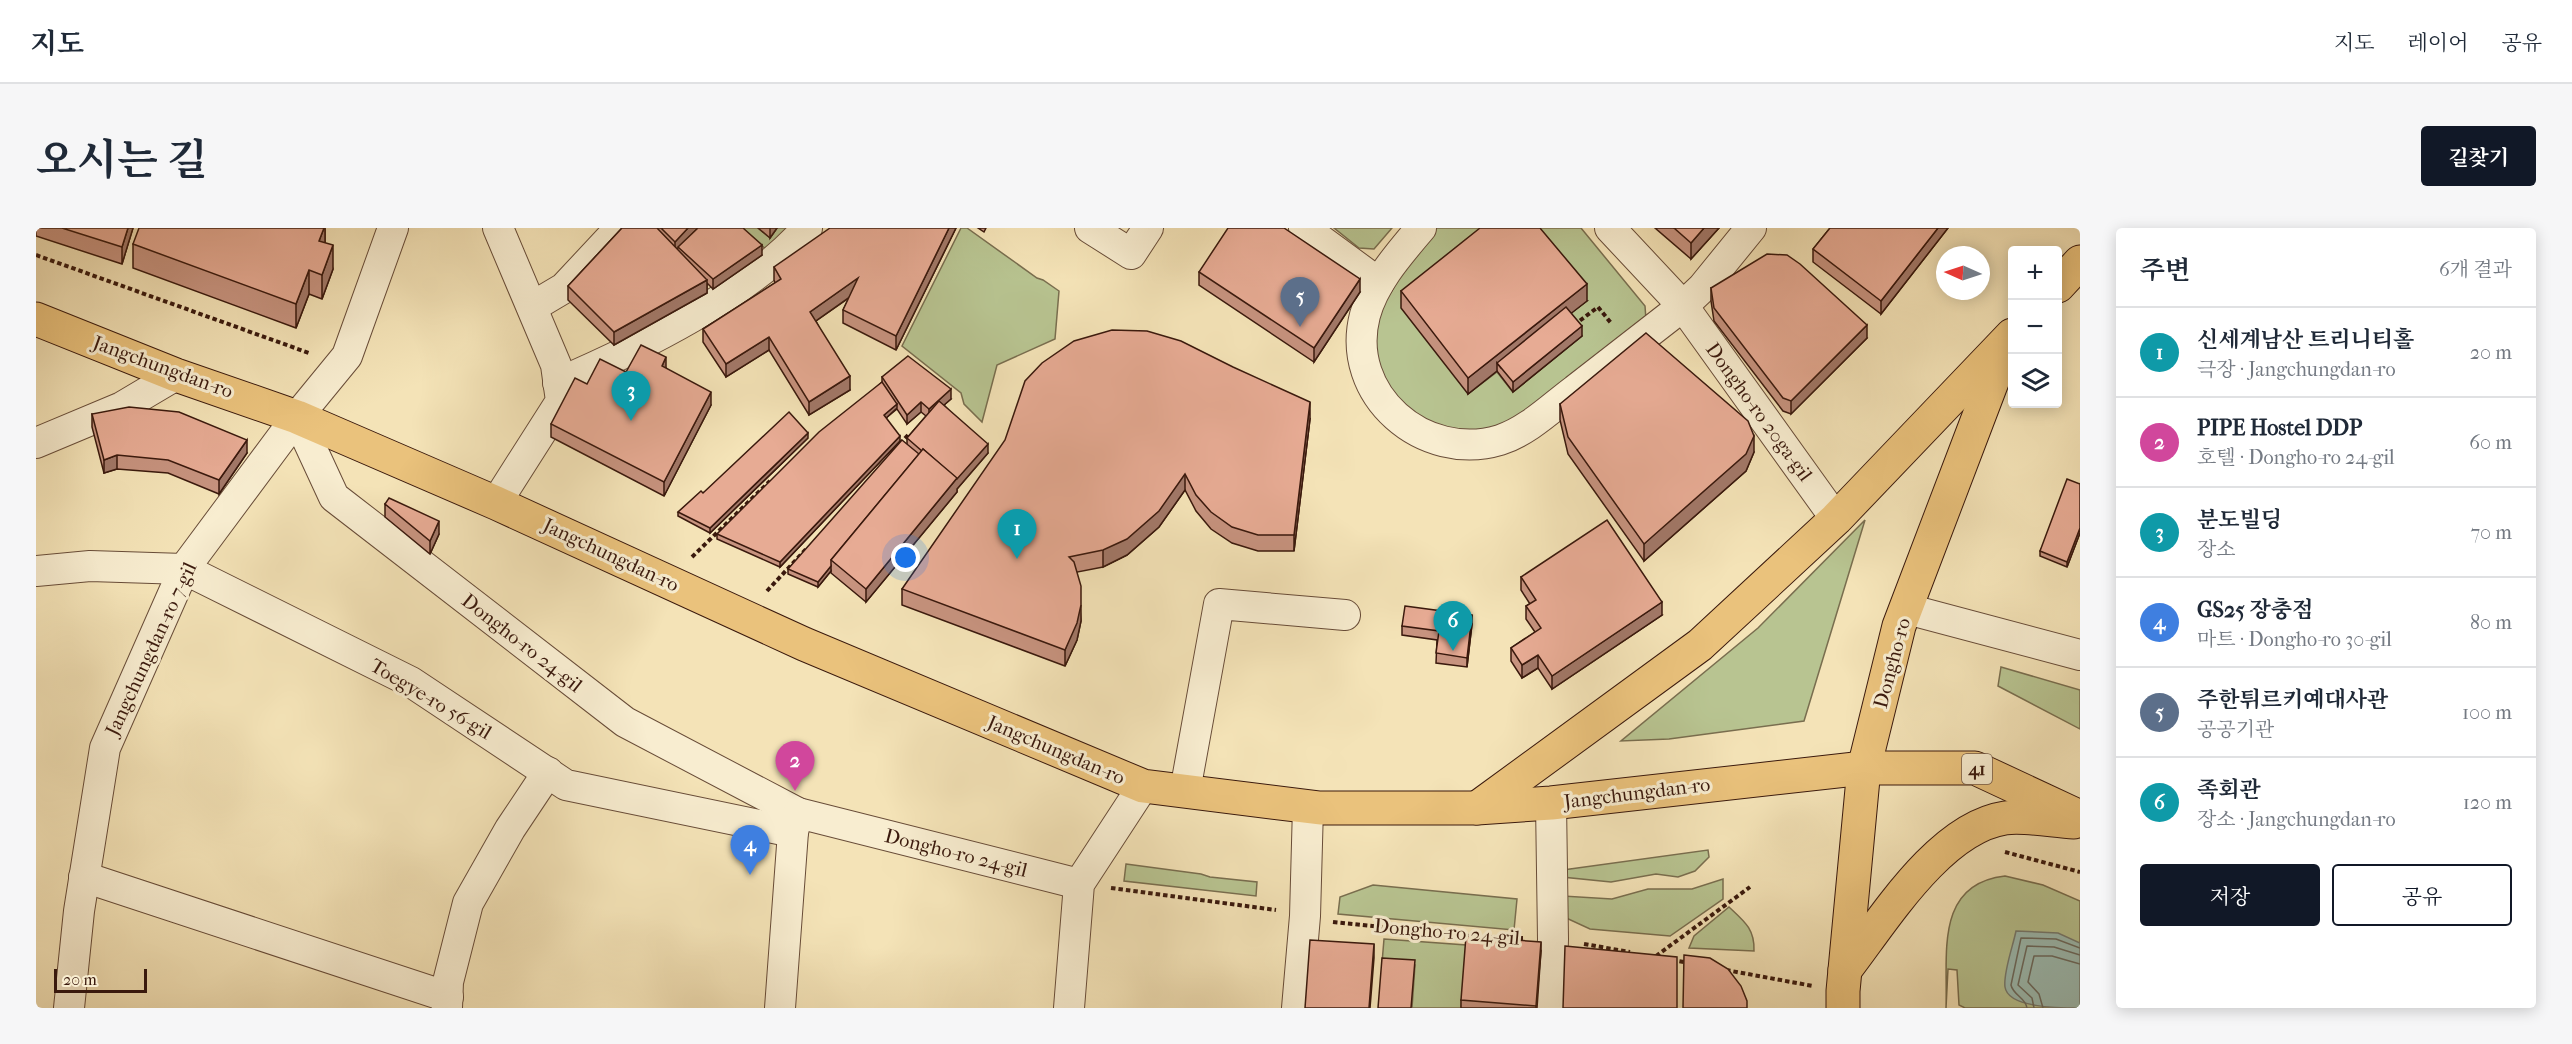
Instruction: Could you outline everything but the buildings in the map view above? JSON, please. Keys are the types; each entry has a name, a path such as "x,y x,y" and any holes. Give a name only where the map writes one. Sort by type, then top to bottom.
{"main road":[{"path":"2062,282 2080,262"},
{"name":"Jangchungdan-ro","path":"36,319 176,375 297,417 496,503 745,616 1143,786 1308,807 1477,808 1551,803 1864,768 1975,768 2080,817"},
{"path":"1477,808 1700,645 1836,519 2008,339"},
{"name":"Dongho-ro","path":"1844,990 1864,768 1899,626 2008,342"},
{"path":"1844,990 1917,876 1970,829 2006,818 2080,822"}],"street":[{"name":"Jangchungdan-ro 7-gil","path":"69,1008 84,877 105,748 184,569 297,417 347,356 393,228"},
{"path":"496,503 561,401 556,365 498,228"},
{"path":"532,307 564,288 620,228"},
{"path":"558,383 613,360 730,294 797,240 807,228"},
{"path":"1090,228 1131,254 1148,228"},
{"path":"1305,228 1379,283"},
{"path":"1421,228 1379,283 1365,315 1363,354 1371,383 1388,409 1411,429 1440,442 1470,445 1501,440 1532,423 1683,306 1703,287 1750,228"},
{"name":"Dongho-ro 20ga-gil","path":"1610,228 1683,306 1836,519"},
{"path":"36,443 122,408 176,375"},
{"name":"Dongho-ro 24-gil","path":"297,417 334,497 625,723 795,822 1079,884"},
{"name":"Toegye-ro 56-gil","path":"36,571 90,566 184,569 411,682 566,785 795,822"},
{"path":"1185,791 1219,604 1345,615"},
{"path":"1906,609 2080,655"},
{"path":"84,877 447,1002 448,982 468,903 510,829 548,772"},
{"path":"1069,1008 1079,884 1143,786"},
{"path":"1551,803 1553,939 1551,1008"},
{"path":"1297,1008 1305,916 1308,807"},
{"path":"780,1008 795,822"}],"path":[{"path":"36,255 316,356"},
{"path":"1574,326 1598,307 1630,347"},
{"path":"893,452 909,434"},
{"path":"668,581 771,480"},
{"path":"745,616 807,547"},
{"path":"2003,851 2080,872"},
{"name":"Dongho-ro 24-gil","path":"1079,884 1273,909 1329,921 1479,937 1553,939 1634,953"},
{"path":"1655,957 1750,887"},
{"path":"1644,955 1701,965"},
{"path":"1723,969 1844,990"}],"green space":[{"path":"742,228 758,228 770,238 777,228 798,228 769,252"},
{"path":"961,228 967,228 1059,291 1055,339 997,365 982,422 964,404 961,393 902,346"},
{"path":"1334,228 1392,228 1374,249 1359,248"},
{"path":"1423,228 1500,228 1468,394 1497,372 1512,391 1526,228 1581,228 1645,306 1647,334 1501,440 1411,429 1363,335"},
{"path":"1865,520 1804,721 1669,739 1621,741 1758,628"},
{"path":"2001,667 2080,690 2080,729 1998,686"},
{"path":"1708,850 1709,857 1695,871 1678,877 1656,874 1611,882 1562,877 1564,870"},
{"path":"1126,864 1257,882 1256,896 1124,881"},
{"path":"2005,876 2043,885 2080,901 2080,1008 1965,1008 1959,1005 1957,970 1948,969 1946,1008 1947,945 1956,907 1966,893 1982,882"},
{"path":"1723,879 1723,899 1670,936 1590,929 1564,917 1563,896 1612,899 1648,889 1692,889"},
{"path":"1373,885 1517,899 1514,930 1338,914 1340,897"},
{"path":"1729,907 1744,921 1750,931 1754,951 1689,948 1694,936"},
{"path":"1384,939 1466,945 1461,1008 1412,1008 1415,965 1382,963"}],"water":[{"path":"2016,931 2058,933 2080,943 2080,1008 2060,1008 2025,1003 2008,994 2005,987 2005,974"}],"place":[{"name":"주한튀르키예대사관","path":"1300,327"},
{"name":"분도빌딩","path":"631,421"},
{"name":"신세계남산 트리니티홀","path":"1017,559"},
{"name":"족회관","path":"1453,651"},
{"name":"PIPE Hostel DDP","path":"795,791"},
{"name":"GS25 장충점","path":"750,875"}]}
